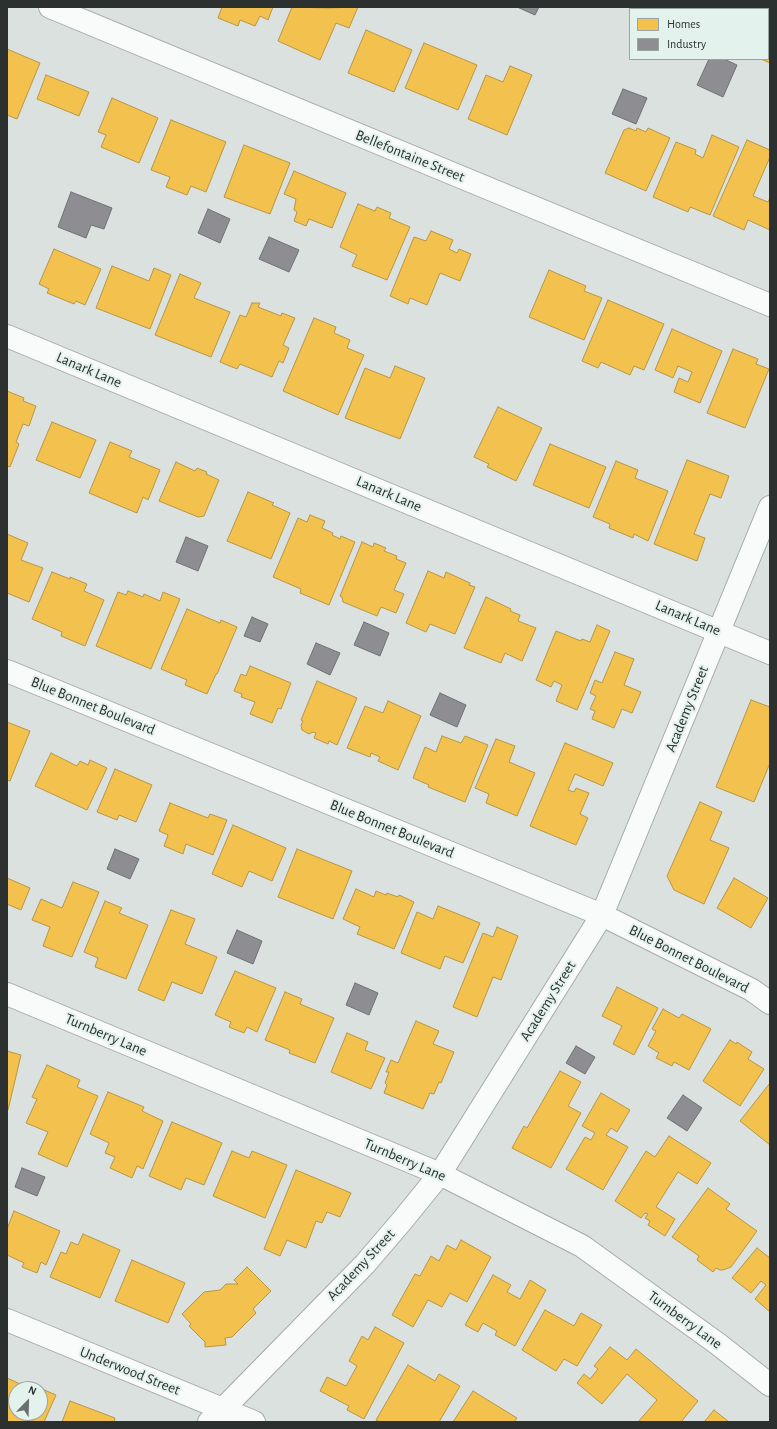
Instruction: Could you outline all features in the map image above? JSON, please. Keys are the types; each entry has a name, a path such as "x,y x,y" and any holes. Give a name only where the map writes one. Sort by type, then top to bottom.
{"street":[{"name":"Bellefontaine Street","path":"50,7 770,305"},
{"name":"Lanark Lane","path":"7,336 770,653"},
{"name":"Academy Street","path":"216,1416 364,1264 440,1174 602,915 770,507"},
{"name":"Blue Bonnet Boulevard","path":"7,671 602,915 752,990 770,1003"},
{"name":"Turnberry Lane","path":"7,994 440,1174 582,1246 718,1344 770,1385"},
{"name":"Underwood Street","path":"7,1320 216,1416 254,1422"}],"building: Homes":[{"path":"222,7 273,7 268,20 260,16 255,26 240,20 238,26 218,18"},
{"path":"292,7 358,7 349,28 336,23 320,60 278,41"},
{"path":"659,7 721,7 720,8"},
{"path":"769,18 770,18 770,63 763,60 769,60"},
{"path":"366,30 412,50 394,92 348,73"},
{"path":"424,43 477,65 458,110 405,88"},
{"path":"7,49 40,63 17,119 7,115"},
{"path":"510,66 532,75 507,135 468,119 486,75 503,82"},
{"path":"46,75 89,92 79,116 37,99"},
{"path":"112,98 158,118 139,163 101,147 106,135 98,132"},
{"path":"171,120 226,142 206,192 191,186 187,195 166,187 170,177 151,170"},
{"path":"629,128 636,131 637,128 646,132 648,128 670,138 646,191 605,173 624,130"},
{"path":"712,135 739,147 710,215 690,207 688,212 653,197 676,142 696,150 695,154 703,158"},
{"path":"747,140 770,150 770,157 753,196 768,202 770,198 770,230 748,220 744,230 713,216"},
{"path":"244,145 290,163 270,214 224,197"},
{"path":"294,171 346,193 332,228 309,219 306,226 294,221 297,212 294,210 296,199 284,194"},
{"path":"358,204 375,211 377,207 391,213 389,218 410,227 387,280 352,266 357,255 340,247"},
{"path":"431,231 453,240 449,249 457,253 459,249 471,254 460,281 440,273 427,305 410,298 408,304 390,296 414,237 426,241"},
{"path":"54,249 101,269 85,305 76,301 74,304 47,293 49,289 39,284"},
{"path":"112,266 149,281 154,268 171,275 150,329 96,308"},
{"path":"549,270 586,286 584,291 602,298 584,340 529,317"},
{"path":"180,274 201,283 194,298 230,312 211,357 155,335"},
{"path":"608,300 664,324 644,370 634,366 630,375 601,362 598,368 582,361"},
{"path":"252,303 260,303 258,307 281,316 282,313 295,318 283,345 289,348 283,363 279,361 272,377 240,364 237,369 220,362 240,315 246,317"},
{"path":"314,318 336,327 334,333 350,340 347,348 364,355 338,415 283,391"},
{"path":"672,329 722,351 700,403 674,392 679,378 688,382 692,372 678,366 673,378 655,370"},
{"path":"733,349 758,359 756,364 769,369 745,428 707,413"},
{"path":"395,366 425,378 400,439 345,418 365,368 390,378"},
{"path":"7,391 24,398 23,401 36,406 29,426 23,424 16,442 19,444 10,467 7,466"},
{"path":"498,407 542,428 516,481 487,467 489,464 474,457"},
{"path":"52,422 96,440 80,478 36,460"},
{"path":"110,442 132,451 129,457 160,470 148,500 143,497 137,513 89,493"},
{"path":"550,444 606,467 589,508 533,485"},
{"path":"687,460 729,476 721,498 710,494 694,534 705,538 697,561 654,544"},
{"path":"616,461 638,470 635,478 668,491 648,541 634,534 633,538 609,528 610,524 593,517"},
{"path":"176,462 195,471 197,468 207,472 206,474 219,480 204,516 198,517 159,501"},
{"path":"248,492 274,503 272,505 290,513 271,559 227,541"},
{"path":"310,515 325,521 322,528 333,533 332,535 340,539 341,536 355,542 329,605 300,593 301,589 273,577 298,518 307,522"},
{"path":"7,534 28,543 21,560 43,568 29,602 7,593"},
{"path":"362,542 373,547 374,543 386,548 384,551 397,556 396,559 406,563 394,590 404,594 396,613 381,607 377,616 343,602 342,597 340,596"},
{"path":"428,571 444,578 446,572 470,583 469,585 475,587 455,634 430,624 426,632 406,623"},
{"path":"52,572 87,584 84,591 104,600 85,646 61,636 62,632 32,619"},
{"path":"128,591 143,597 144,594 160,601 163,592 180,599 151,669 96,646 118,592 126,595"},
{"path":"486,597 520,615 518,621 536,628 522,661 505,653 501,663 464,648"},
{"path":"187,609 220,623 221,620 237,627 207,694 185,685 187,680 161,669"},
{"path":"597,625 610,631 577,710 556,701 562,685 554,681 551,687 536,680 556,631 581,641 582,639 590,642"},
{"path":"615,652 634,659 624,685 641,692 632,713 622,709 614,728 592,719 595,711 590,709 596,696 590,693 595,680 602,683"},
{"path":"250,666 291,683 281,709 278,708 272,723 250,714 255,702 241,697 242,694 234,691 241,674 246,676"},
{"path":"317,681 357,698 337,745 329,741 328,744 314,738 316,733 313,732 309,734 302,730 301,725 303,721 301,720"},
{"path":"751,700 770,707 770,763 754,802 716,787"},
{"path":"388,701 421,716 398,770 378,761 380,757 371,753 370,757 347,748 365,706 383,713"},
{"path":"7,722 30,731 10,781 7,780"},
{"path":"442,736 461,743 465,736 488,745 465,802 428,787 429,785 413,778 425,747 436,752"},
{"path":"496,739 515,746 509,762 535,773 517,816 486,803 489,794 475,788"},
{"path":"565,743 613,763 603,786 575,774 568,790 574,792 576,788 589,793 580,814 588,818 576,845 530,826"},
{"path":"51,753 77,766 80,761 88,765 90,760 107,768 87,810 35,786"},
{"path":"115,769 152,785 136,822 119,815 117,820 97,812"},
{"path":"700,802 722,812 710,840 729,848 704,904 674,890 667,876"},
{"path":"170,803 208,818 210,814 227,820 213,855 186,844 183,854 164,846 168,835 159,831"},
{"path":"233,825 286,848 272,881 249,871 242,887 212,874"},
{"path":"297,849 352,871 333,919 278,897"},
{"path":"7,878 30,888 21,910 7,904"},
{"path":"734,878 768,898 751,928 717,908"},
{"path":"73,882 99,892 72,957 43,946 50,927 32,920 41,899 62,908"},
{"path":"356,889 374,897 376,891 386,895 387,893 398,897 399,895 414,902 394,949 357,934 360,927 343,919"},
{"path":"105,901 122,908 119,913 148,925 126,979 95,967 98,958 84,952"},
{"path":"438,906 480,923 463,963 445,956 440,969 401,953 417,912 433,919"},
{"path":"171,910 195,919 185,944 217,957 202,994 172,982 164,1001 138,990"},
{"path":"497,927 518,936 501,980 493,977 477,1017 453,1007 483,933 493,937"},
{"path":"235,971 276,988 257,1032 247,1027 244,1033 229,1027 231,1022 215,1015"},
{"path":"617,987 658,1008 634,1055 613,1044 622,1026 602,1016"},
{"path":"285,992 302,999 300,1004 334,1018 315,1063 289,1053 290,1050 265,1040"},
{"path":"663,1009 679,1018 682,1014 711,1029 689,1070 674,1062 672,1066 656,1058 659,1053 648,1046 656,1031 652,1029"},
{"path":"416,1021 439,1031 433,1044 454,1052 441,1083 439,1082 434,1094 430,1093 423,1109 384,1093 387,1085 385,1083 389,1072 386,1072 391,1060 398,1063"},
{"path":"347,1033 368,1042 365,1050 385,1058 371,1089 331,1072"},
{"path":"730,1040 736,1044 737,1042 752,1052 748,1059 764,1069 740,1106 703,1081"},
{"path":"7,1051 21,1055 8,1110 7,1110"},
{"path":"47,1065 80,1080 77,1087 98,1096 67,1167 38,1154 48,1132 26,1123 37,1099 32,1097"},
{"path":"560,1071 581,1082 568,1106 581,1113 551,1168 512,1148 524,1126 527,1128"},
{"path":"770,1083 770,1145 740,1121"},
{"path":"108,1092 144,1107 142,1111 163,1121 143,1169 137,1166 132,1178 110,1168 115,1157 105,1153 109,1143 90,1134"},
{"path":"601,1093 630,1110 617,1132 611,1128 606,1135 628,1147 603,1190 566,1169 585,1137 591,1140 595,1133 582,1126"},
{"path":"172,1122 222,1143 204,1185 186,1178 181,1190 149,1176"},
{"path":"669,1136 711,1163 697,1184 678,1172 656,1207 675,1219 665,1236 648,1225 650,1221 645,1218 648,1214 645,1213 641,1218 615,1201 646,1151 655,1157"},
{"path":"232,1151 249,1158 252,1151 287,1165 265,1218 213,1196"},
{"path":"296,1170 351,1193 340,1217 327,1212 322,1223 316,1221 306,1248 287,1240 280,1256 264,1249"},
{"path":"708,1188 730,1204 726,1209 757,1231 731,1267 723,1270 716,1268 713,1272 697,1260 699,1256 672,1237"},
{"path":"14,1211 60,1231 46,1265 41,1262 37,1273 22,1267 24,1263 7,1255 7,1229"},
{"path":"83,1234 120,1250 100,1298 50,1277 61,1252 66,1254 71,1242 78,1245"},
{"path":"461,1240 491,1257 467,1302 450,1293 442,1307 428,1300 413,1327 392,1315 415,1274 420,1276 431,1256 439,1261 447,1245 456,1250"},
{"path":"757,1248 770,1258 770,1312 755,1299 766,1285 761,1281 751,1293 732,1278"},
{"path":"132,1260 185,1283 168,1323 115,1301"},
{"path":"247,1267 271,1291 253,1309 256,1313 232,1337 225,1338 226,1345 205,1347 205,1342 189,1326 191,1324 182,1314 204,1292 220,1290 226,1284 238,1284 234,1280"},
{"path":"493,1275 511,1285 507,1292 520,1299 530,1280 546,1290 515,1346 495,1335 497,1331 483,1323 478,1332 465,1325"},
{"path":"545,1310 574,1326 581,1313 602,1325 577,1366 564,1359 556,1371 522,1350"},
{"path":"375,1327 404,1343 364,1419 347,1410 349,1406 320,1391 327,1377 346,1386 357,1366 349,1361 362,1336 368,1340"},
{"path":"610,1347 627,1360 636,1349 698,1401 681,1422 638,1422 657,1400 627,1374 602,1404 577,1383 584,1374 590,1379 598,1369 594,1366"},
{"path":"408,1365 435,1381 439,1374 460,1386 439,1422 380,1422 376,1420"},
{"path":"7,1378 14,1381 8,1381 8,1421 44,1422 7,1422"},
{"path":"473,1391 517,1418 514,1422 453,1422"},
{"path":"48,1392 56,1395 48,1413"},
{"path":"70,1401 115,1418 114,1422 62,1422"},
{"path":"714,1410 729,1422 704,1422"}],"building: Industry":[{"path":"517,7 539,7 535,15"},
{"path":"709,60 726,60 737,65 723,97 697,85"},
{"path":"623,89 647,98 636,124 612,114"},
{"path":"71,192 112,208 104,229 91,225 86,238 58,227"},
{"path":"208,209 230,219 220,243 198,233"},
{"path":"269,237 299,250 289,272 259,259"},
{"path":"186,537 208,546 198,571 176,562"},
{"path":"252,617 268,624 260,642 244,636"},
{"path":"364,622 389,633 380,656 354,645"},
{"path":"316,643 340,653 330,675 307,664"},
{"path":"440,693 466,705 457,727 430,715"},
{"path":"115,849 139,859 130,879 107,869"},
{"path":"237,930 262,941 253,964 227,953"},
{"path":"355,983 378,993 369,1015 346,1005"},
{"path":"576,1046 595,1057 585,1074 566,1063"},
{"path":"683,1095 702,1108 687,1131 667,1118"},
{"path":"22,1168 45,1177 37,1196 15,1187"}]}
